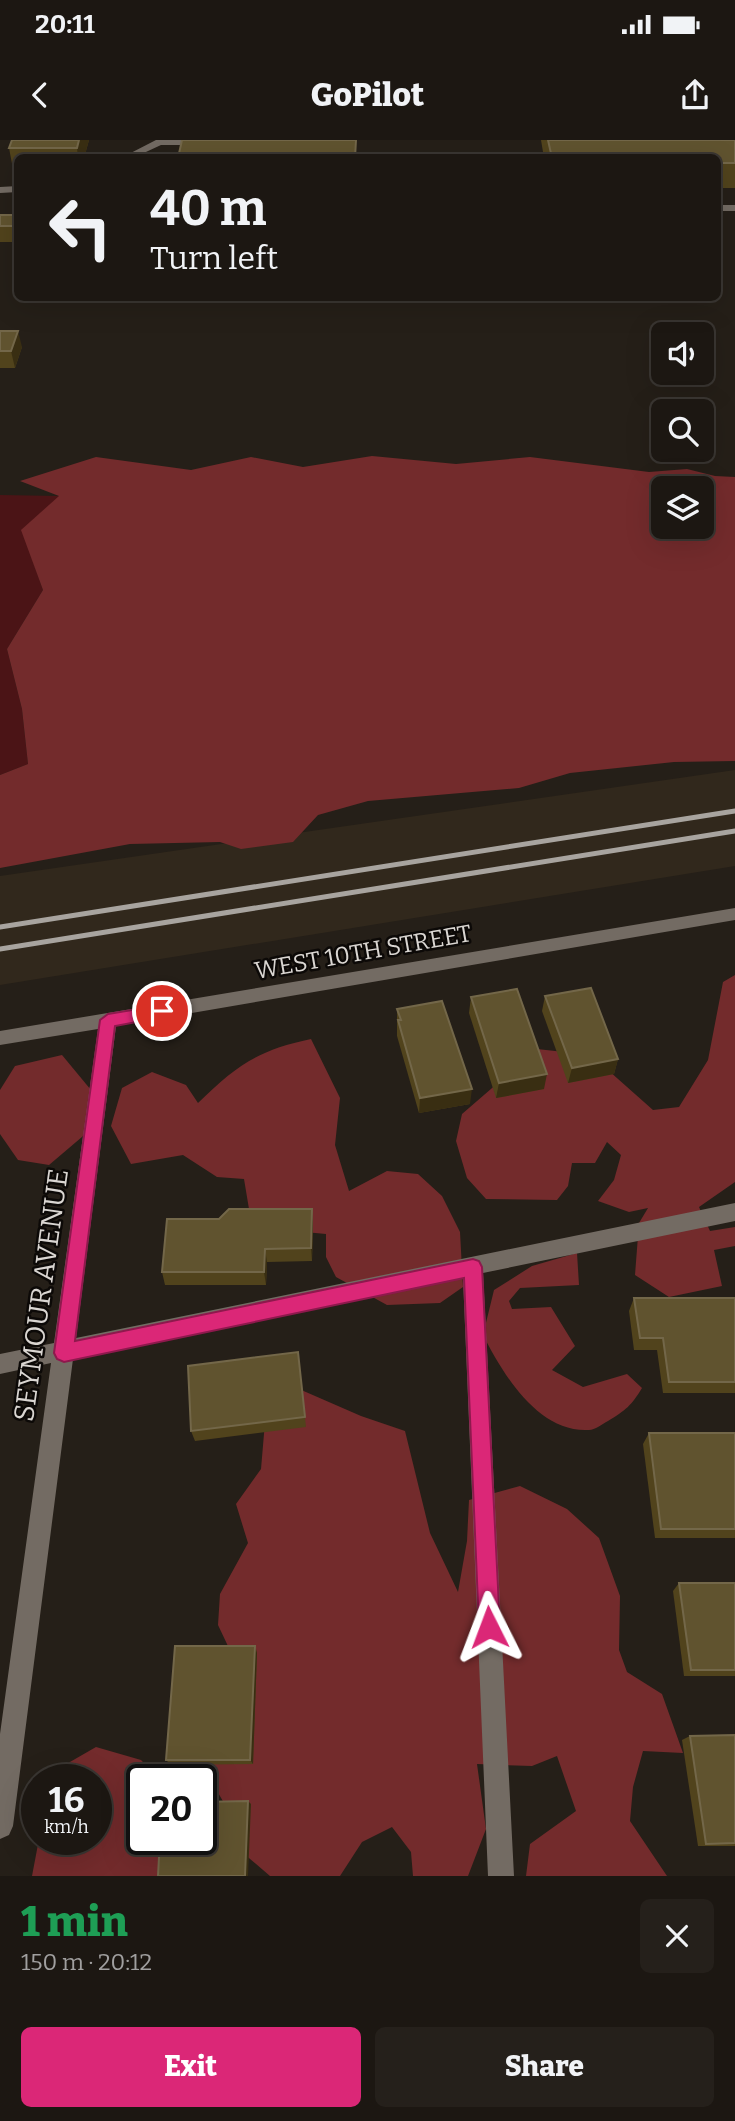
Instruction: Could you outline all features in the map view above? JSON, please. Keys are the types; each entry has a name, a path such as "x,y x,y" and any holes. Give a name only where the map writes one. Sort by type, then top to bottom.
{"street":[{"path":"134,154 162,141 213,142"},
{"name":"WEST 10TH STREET","path":"0,1038 735,914"},
{"name":"SEYMOUR AVENUE","path":"0,1826 108,1020"},
{"path":"0,1364 64,1353 735,1212"},
{"path":"473,1267 501,1876"}],"shaded area":[{"path":"372,456 456,464 530,457 649,472 687,469 715,476 735,477 735,761 674,762 570,773 519,788 368,801 318,815 293,842 241,849 220,842 130,844 0,868 0,775 28,764 22,709 7,649 43,590 21,530 59,496 20,481 96,457 191,470 251,457 303,467"},
{"path":"0,495 60,496 22,530 43,590 7,649 22,709 28,764 0,775"},
{"path":"735,770 735,866 0,985 0,876"},
{"path":"735,975 735,1182 699,1207 710,1231 735,1227 735,1246 714,1250 722,1286 669,1297 635,1275 639,1223 648,1208 629,1212 598,1201 614,1180 621,1155 607,1142 595,1163 572,1163 568,1186 557,1200 486,1199 467,1178 456,1141 462,1114 537,1049 591,1055 653,1110 679,1107 708,1060 723,982"},
{"path":"311,1039 340,1098 335,1145 349,1191 387,1171 418,1174 442,1196 460,1232 463,1287 440,1303 387,1305 336,1277 326,1257 326,1234 252,1227 244,1179 217,1177 183,1155 131,1164 111,1126 122,1088 152,1072 186,1085 198,1103 249,1061 276,1048"},
{"path":"62,1055 91,1090 89,1131 49,1165 18,1160 0,1134 0,1090 15,1066"},
{"path":"577,1253 579,1285 520,1288 509,1301 512,1309 551,1307 575,1346 552,1370 583,1387 627,1374 642,1388 624,1410 589,1430 554,1422 538,1412 512,1383 483,1335 494,1290 532,1266"},
{"path":"299,1389 361,1416 405,1431 430,1533 458,1592 467,1541 469,1500 520,1486 567,1509 599,1538 620,1596 619,1650 627,1672 662,1694 683,1753 643,1751 633,1787 630,1821 667,1876 526,1876 530,1844 576,1811 557,1756 532,1766 477,1764 486,1829 468,1876 413,1876 411,1852 392,1827 362,1842 340,1876 270,1876 243,1853 228,1810 217,1791 217,1764 206,1764 208,1743 236,1663 218,1625 220,1594 248,1543 236,1504 261,1469 265,1422"},
{"path":"96,1747 141,1760 145,1764 126,1764 126,1855 175,1855 167,1876 32,1876 36,1855 112,1855 112,1764 66,1764"}],"building":[{"path":"12,140 79,140 77,148 9,148"},
{"path":"182,140 356,140 355,154 179,154"},
{"path":"548,140 735,140 735,163 721,163 721,154 551,154"},
{"path":"0,215 14,215 14,226 0,226"},
{"path":"0,331 18,331 11,351 0,351"},
{"path":"591,988 618,1059 572,1068 545,996"},
{"path":"517,989 547,1074 499,1083 471,997"},
{"path":"442,1001 472,1089 420,1098 397,1009"},
{"path":"229,1209 312,1209 311,1248 265,1249 264,1272 162,1272 167,1219 219,1219"},
{"path":"634,1298 735,1298 735,1382 669,1382 663,1338 640,1338"},
{"path":"298,1352 305,1417 191,1431 188,1366"},
{"path":"649,1433 735,1433 735,1529 661,1529"},
{"path":"679,1583 735,1583 735,1670 691,1670"},
{"path":"175,1646 255,1646 250,1760 166,1760"},
{"path":"735,1735 735,1843 706,1844 690,1736"},
{"path":"248,1801 245,1876 158,1876 159,1855 217,1855 217,1802"}],"railway":[{"path":"0,927 735,811"},
{"path":"0,949 735,831"}],"route":[{"path":"162,1011 108,1020 64,1353 473,1267 489,1627"}]}
